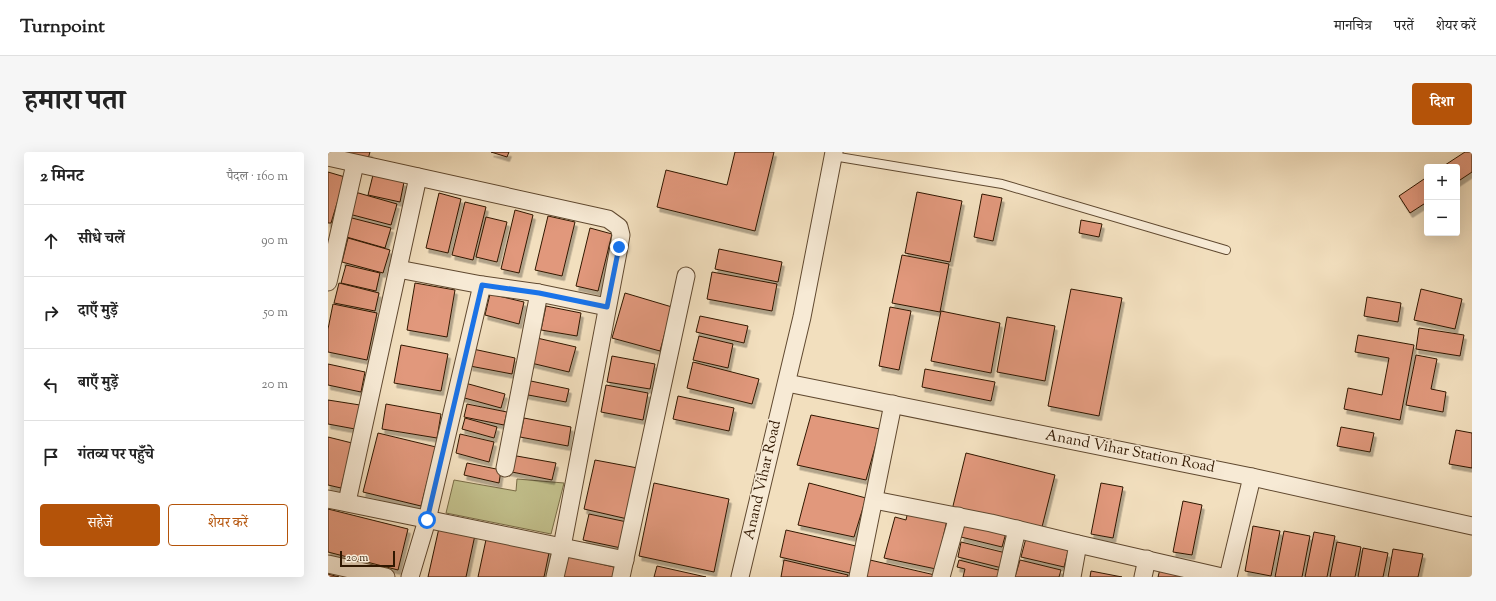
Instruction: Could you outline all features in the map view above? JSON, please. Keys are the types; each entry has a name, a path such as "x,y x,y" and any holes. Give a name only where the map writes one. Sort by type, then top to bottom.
{"street":[{"name":"Anand Vihar Road","path":"740,577 802,317 833,154"},
{"path":"328,157 608,219 619,227 621,235 555,577"},
{"path":"328,282 331,252 355,164"},
{"path":"347,502 418,177"},
{"path":"398,269 482,285 539,293 607,307"},
{"path":"621,577 686,276"},
{"path":"410,577 427,520 482,285"},
{"path":"505,468 539,293"},
{"name":"Anand Vihar Station Road","path":"787,383 1252,477 1472,526"},
{"path":"858,577 893,404"},
{"path":"1228,577 1252,477"},
{"path":"328,499 625,560"},
{"path":"874,500 1017,529 1222,577"},
{"path":"941,577 958,516"},
{"path":"1006,577 1017,529"},
{"path":"1072,577 1078,544"},
{"path":"1143,577 1147,559"},
{"path":"328,564 386,577"}],"lane":[{"path":"833,154 1002,184 1226,250"}],"shaded area":[{"path":"517,479 564,483 551,534 446,513 454,480 516,491"}],"building":[{"path":"336,152 370,152 368,159"},
{"path":"491,152 509,152 507,157"},
{"path":"735,152 774,152 755,231 657,207 666,170 727,185"},
{"path":"1465,152 1472,152 1472,172 1460,180 1460,164 1447,164"},
{"path":"328,172 345,177 331,223 328,223"},
{"path":"373,175 404,182 400,202 368,195"},
{"path":"1424,179 1424,204 1410,213 1399,196"},
{"path":"355,192 397,204 391,225 349,214"},
{"path":"917,192 962,201 950,262 905,253"},
{"path":"439,193 461,199 448,253 426,248"},
{"path":"982,194 1002,198 993,241 974,237"},
{"path":"465,202 486,207 473,260 452,255"},
{"path":"515,210 533,215 519,273 501,269"},
{"path":"548,216 575,222 562,276 535,270"},
{"path":"348,217 391,228 385,248 343,236"},
{"path":"486,217 507,222 497,262 476,257"},
{"path":"1081,220 1102,224 1099,237 1079,233"},
{"path":"590,228 612,234 598,291 576,286"},
{"path":"348,238 390,250 383,273 342,262"},
{"path":"719,249 782,262 778,282 715,269"},
{"path":"902,255 949,264 940,312 892,303"},
{"path":"346,265 380,273 376,291 341,283"},
{"path":"712,272 777,284 772,311 707,299"},
{"path":"339,283 379,293 375,311 334,303"},
{"path":"415,283 455,290 447,337 407,330"},
{"path":"1071,289 1122,298 1099,416 1048,406"},
{"path":"1421,289 1462,299 1455,329 1414,320"},
{"path":"625,293 672,307 660,351 612,338"},
{"path":"490,294 524,302 519,324 485,315"},
{"path":"1367,297 1401,303 1398,322 1364,316"},
{"path":"333,304 377,313 367,360 328,352 328,329"},
{"path":"546,306 581,313 577,336 541,330"},
{"path":"890,307 911,311 899,370 879,366"},
{"path":"941,311 1000,323 991,373 931,361"},
{"path":"700,316 748,326 744,343 696,332"},
{"path":"1007,317 1055,326 1045,381 997,372"},
{"path":"1419,328 1464,335 1460,356 1416,349"},
{"path":"1358,335 1414,345 1400,420 1344,409 1348,388 1382,395 1389,358 1355,352"},
{"path":"699,336 733,344 728,368 693,360"},
{"path":"537,338 576,347 569,372 531,363"},
{"path":"401,345 448,354 441,391 394,383"},
{"path":"473,349 515,358 512,374 470,366"},
{"path":"1416,355 1437,359 1431,389 1446,392 1443,412 1406,405"},
{"path":"612,356 655,364 650,389 607,382"},
{"path":"693,362 759,379 752,404 687,388"},
{"path":"328,364 365,372 361,392 328,385"},
{"path":"925,369 995,382 991,401 922,387"},
{"path":"526,380 569,389 566,402 523,394"},
{"path":"465,383 505,394 501,408 461,397"},
{"path":"606,385 648,393 643,420 601,412"},
{"path":"678,396 734,408 729,431 673,419"},
{"path":"328,400 360,405 355,429 328,424"},
{"path":"386,404 441,414 437,438 382,429"},
{"path":"467,404 507,412 504,425 464,417"},
{"path":"811,415 880,429 866,480 797,465"},
{"path":"465,418 497,427 494,438 462,429"},
{"path":"524,418 571,427 568,446 520,437"},
{"path":"1341,427 1374,433 1370,452 1337,446"},
{"path":"1456,430 1472,433 1472,468 1449,464"},
{"path":"378,433 436,447 421,506 363,492"},
{"path":"460,434 494,442 489,462 456,453"},
{"path":"328,437 352,443 341,488 328,485"},
{"path":"966,453 1055,475 1041,531 952,510"},
{"path":"511,455 556,463 552,480 507,471"},
{"path":"595,460 643,469 632,520 584,509"},
{"path":"467,463 501,470 499,483 464,475"},
{"path":"654,483 729,499 714,572 639,556"},
{"path":"809,483 866,498 854,537 798,525"},
{"path":"1101,483 1123,487 1113,538 1091,534"},
{"path":"1183,501 1202,505 1192,555 1173,552"},
{"path":"328,509 408,529 398,570 328,552"},
{"path":"908,511 947,520 936,569 884,558 895,517 906,520"},
{"path":"589,514 627,522 621,548 583,540"},
{"path":"965,523 1006,533 1002,547 961,537"},
{"path":"1253,526 1280,531 1271,576 1245,571"},
{"path":"439,528 475,535 466,577 428,577"},
{"path":"786,530 856,546 850,573 780,557"},
{"path":"1284,531 1310,536 1302,577 1275,577"},
{"path":"1314,532 1335,536 1327,577 1305,577"},
{"path":"487,535 550,548 544,577 478,577"},
{"path":"1026,538 1069,548 1064,567 1021,557"},
{"path":"961,542 1006,553 1002,568 958,557"},
{"path":"1337,542 1361,547 1355,577 1330,577"},
{"path":"1363,548 1388,553 1383,577 1358,577"},
{"path":"1393,549 1423,554 1418,577 1388,577"},
{"path":"563,555 618,568 616,577 558,577"},
{"path":"784,560 848,575 847,577 781,577"},
{"path":"870,560 935,575 934,577 866,577"},
{"path":"959,560 1002,571 1001,577 963,577 965,569 957,567"},
{"path":"1020,560 1061,570 1059,577 1015,577"},
{"path":"657,566 706,577 654,577"},
{"path":"1160,569 1193,577 1158,577"},
{"path":"1091,571 1122,577 1090,577"},
{"path":"328,574 339,577 328,577"}],"route":[{"path":"427,520 482,285 539,293 607,307 619,247"}]}
